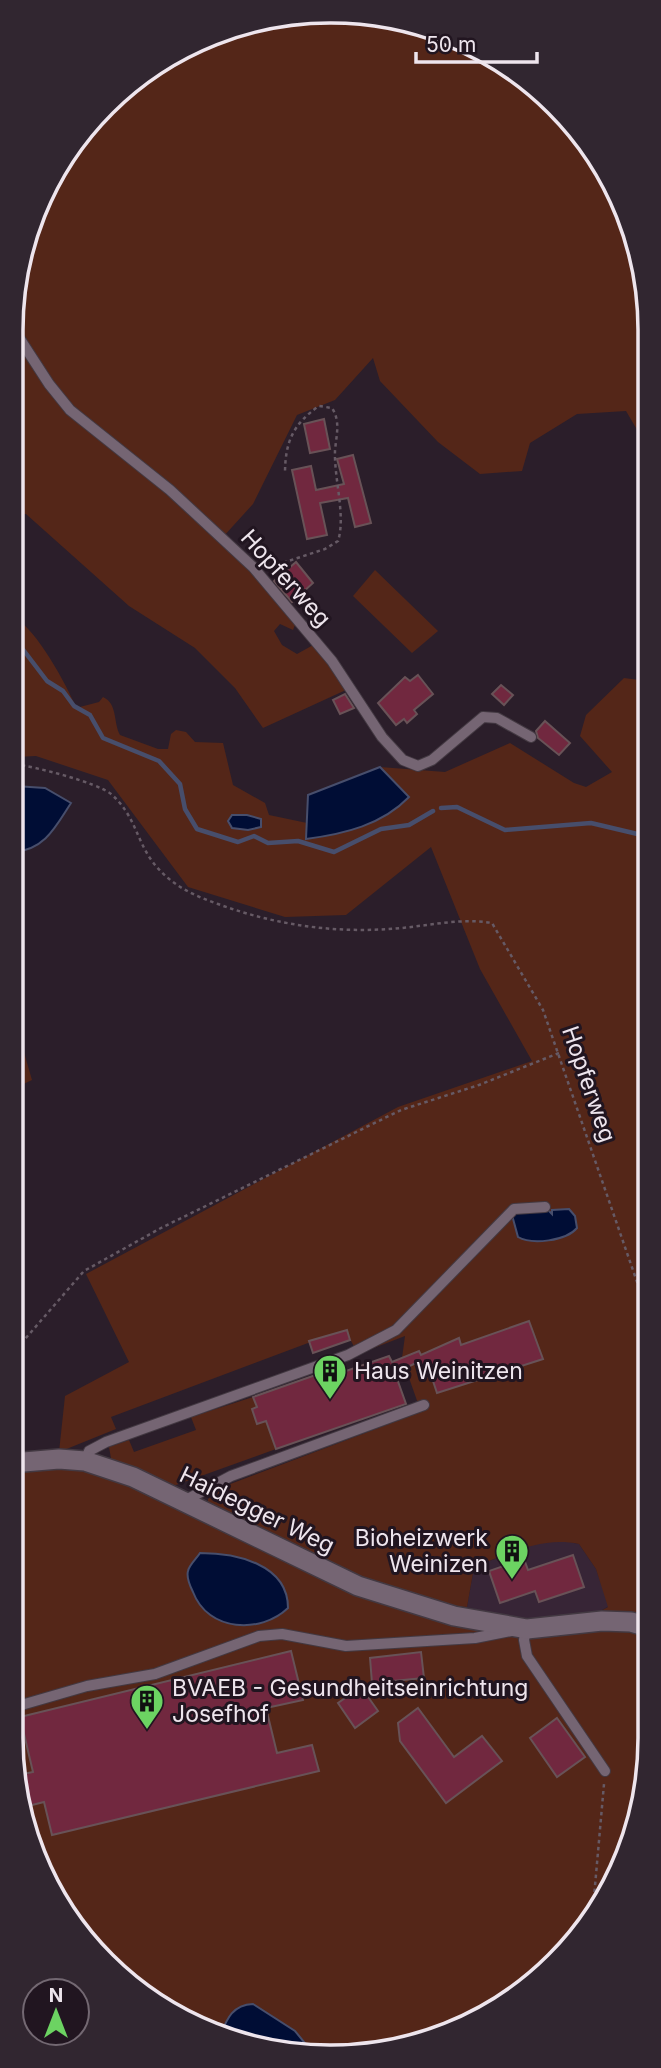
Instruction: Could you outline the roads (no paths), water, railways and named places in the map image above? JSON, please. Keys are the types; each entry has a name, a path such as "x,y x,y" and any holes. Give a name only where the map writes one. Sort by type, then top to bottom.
{"street":[{"name":"Haidegger Weg","path":"23,1462 60,1459 85,1461 133,1477 358,1586 454,1616 527,1629 602,1621 638,1624"}],"lane":[{"name":"Hopferweg","path":"23,344 70,410 180,498 257,572 332,661 382,737 403,760 418,766 432,760 483,717 497,718 531,737"},
{"path":"85,1461 89,1451 106,1442 348,1355 396,1330 514,1209 545,1207"},
{"path":"184,1502 231,1476 424,1405"},
{"path":"23,1705 87,1686 155,1674 259,1636 282,1634 346,1646 475,1638 527,1629 524,1640 527,1656 605,1771"}],"water":[{"path":"380,767 409,797 387,815 362,827 306,839 308,795"},
{"path":"23,787 45,788 71,803 42,842 25,850"},
{"path":"232,815 261,819 261,827 248,830 232,828 228,821"},
{"path":"569,1209 575,1216 577,1228 565,1236 532,1241 518,1237 512,1215 515,1212 548,1210 552,1214 552,1210"},
{"path":"200,1553 229,1555 258,1564 270,1571 286,1593 288,1608 264,1622 250,1625 236,1625 210,1615 200,1605 188,1579 189,1569"},
{"path":"253,2004 295,2031 306,2045 251,2035 225,2026 232,2013"}],"waterway":[{"path":"23,650 47,681 63,691 74,706 90,715 103,738 159,761 180,784 185,809 197,829 238,842 254,836 268,843 298,841 334,852 381,829 409,825 433,811"},
{"path":"441,808 457,807 505,830 591,823 638,834"}],"place":[{"name":"Haus Weinitzen","path":"330,1401"},
{"name":"Bioheizwerk Weinizen","path":"512,1581"},
{"name":"BVAEB - Gesundheitseinrichtung Josefhof","path":"147,1731"}]}
